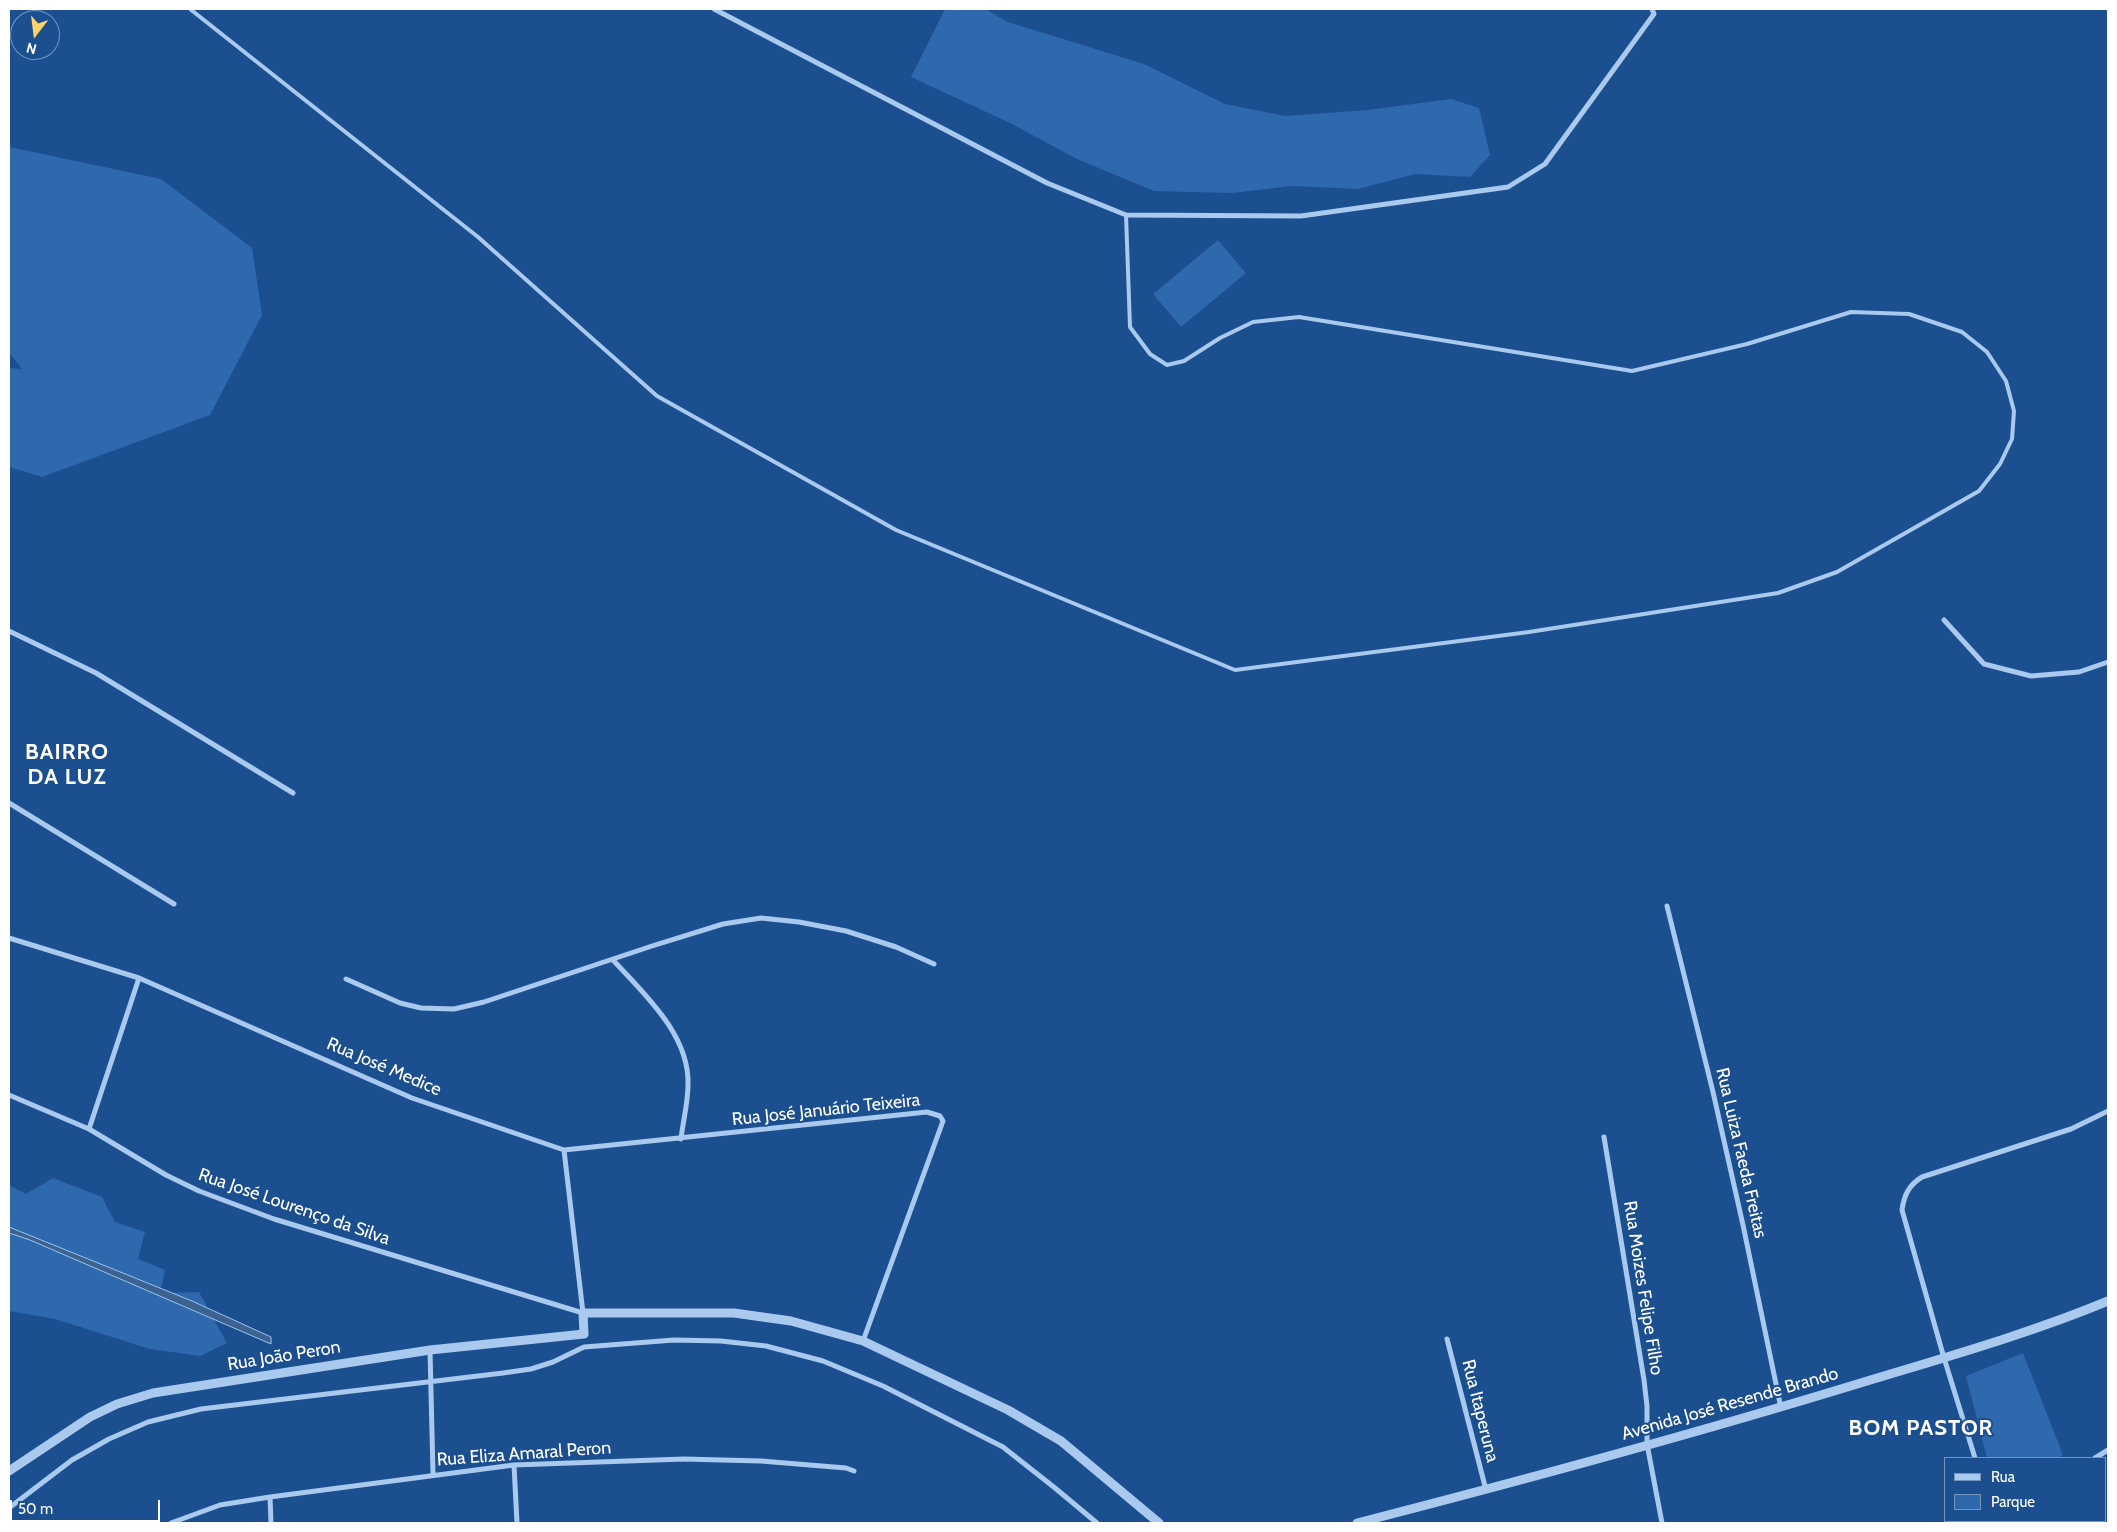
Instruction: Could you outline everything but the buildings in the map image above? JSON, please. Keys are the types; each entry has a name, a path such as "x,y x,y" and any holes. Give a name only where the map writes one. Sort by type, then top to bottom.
{"street":[{"path":"714,9 1047,183 1126,215 1301,216 1508,188 1545,164 1654,14 1652,9"},
{"path":"1944,620 1984,664 2031,676 2079,672 2108,662"},
{"path":"9,631 96,673 293,793"},
{"path":"9,803 174,904"},
{"name":"Rua Luiza Faeda Freitas","path":"1667,906 1714,1092 1780,1408"},
{"path":"346,979 400,1003 421,1008 454,1009 484,1002 723,924 761,918 799,922 846,931 896,946 934,964"},
{"name":"Rua José Medice","path":"9,938 139,978 412,1098 564,1150"},
{"path":"613,960 670,1024 686,1066 688,1085 681,1139"},
{"path":"89,1129 139,978"},
{"name":"Rua José Lourenço da Silva","path":"9,1095 89,1129 166,1175 199,1191 274,1219 583,1313"},
{"path":"1975,1457 1902,1210 1905,1194 1915,1181 1922,1177 2071,1130 2108,1111"},
{"name":"Rua José Januário Teixeira","path":"564,1150 927,1112 940,1116 943,1121 863,1341"},
{"name":"Rua Moizes Felipe Filho","path":"1604,1137 1644,1380 1647,1406 1647,1444 1662,1523"},
{"path":"564,1150 583,1313 584,1346"},
{"name":"Avenida José Resende Brando","path":"1357,1523 1486,1490 1780,1408 1944,1358 2108,1302"},
{"path":"583,1313 734,1313 791,1321 863,1341 1008,1410 1061,1440 1159,1523"},
{"name":"Rua João Peron","path":"9,1471 90,1417 117,1404 153,1393 430,1350 584,1334"},
{"name":"Rua Itaperuna","path":"1447,1339 1486,1490"},
{"path":"9,1508 72,1460 109,1440 148,1422 201,1409 531,1368 552,1362 584,1346 674,1340 721,1340 766,1346 822,1361 883,1386 1003,1447 1097,1523"},
{"path":"430,1350 433,1474"},
{"path":"2097,1457 2108,1450"},
{"name":"Rua Eliza Amaral Peron","path":"171,1523 220,1506 270,1497 388,1482 433,1474 514,1465 684,1458 761,1461 846,1468 854,1472"},
{"path":"514,1465 517,1523"},
{"path":"270,1497 271,1523"}],"lane":[{"path":"190,9 478,237 657,396 896,530 1235,670 1528,632 1778,593 1837,572 1979,491 2000,464 2012,439 2014,411 2006,381 1987,352 1962,332 1909,314 1851,312 1747,344 1632,371 1299,317 1252,322 1220,338 1184,361 1167,365 1150,354 1130,327 1126,215"}],"green space":[{"path":"945,9 985,9 1008,22 1144,64 1225,104 1285,116 1368,110 1451,99 1479,108 1490,155 1470,177 1415,174 1358,189 1291,186 1233,193 1154,191 1077,159 1010,123 911,77"},
{"path":"9,147 161,179 252,248 262,315 210,415 42,477 9,467 9,368 22,369 9,353"},
{"path":"1218,240 1246,273 1181,327 1153,294"},
{"path":"53,1178 102,1197 115,1222 145,1232 138,1259 165,1270 160,1293 199,1292 227,1343 200,1356 150,1349 55,1319 9,1311 9,1185 26,1194"},
{"path":"2023,1353 2063,1455 2060,1457 1987,1457 1966,1376"}],"shaded area":[{"path":"9,1227 192,1301 271,1337 271,1344 30,1240 9,1233"}],"district":[{"name":"BAIRRO DA LUZ","path":"67,766"},
{"name":"BOM PASTOR","path":"1921,1429"}]}
